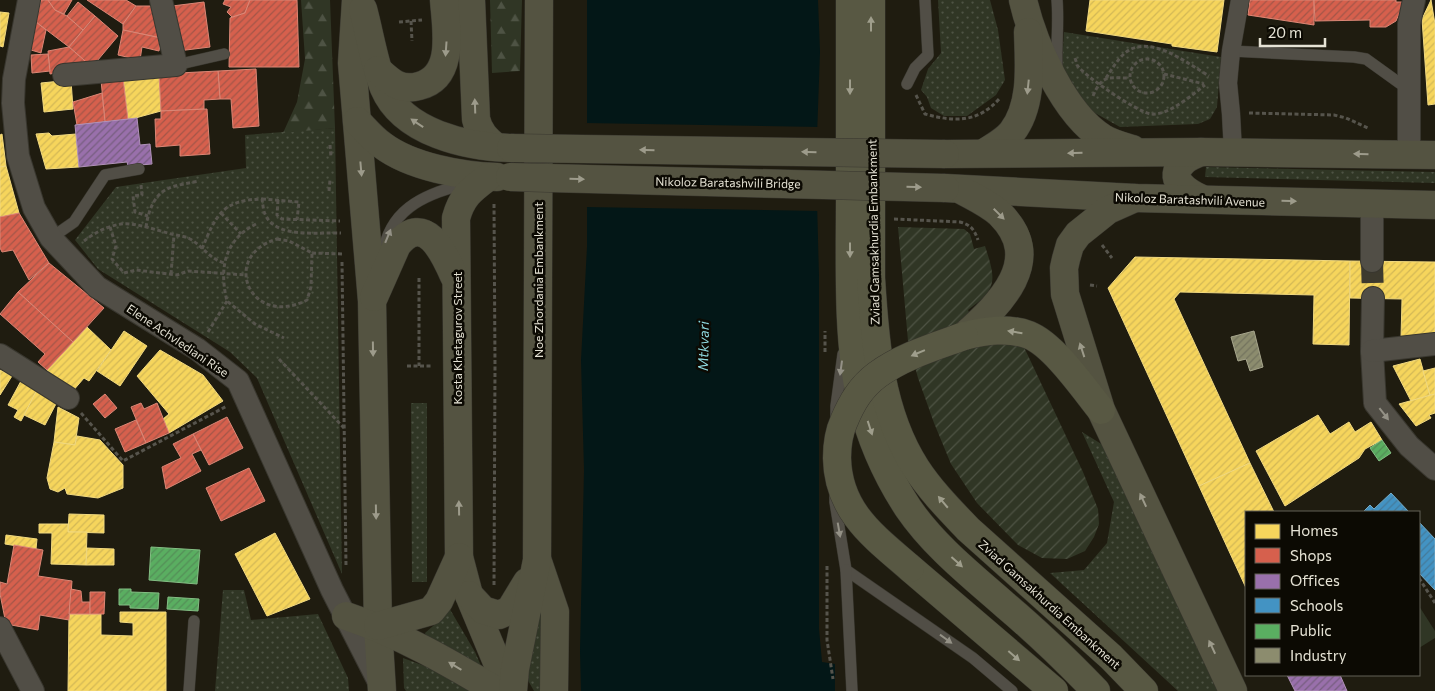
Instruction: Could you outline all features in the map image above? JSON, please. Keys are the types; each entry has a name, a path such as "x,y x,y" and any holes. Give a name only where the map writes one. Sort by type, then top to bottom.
{"highway":[{"name":"Zviad Gamsakhurdia Embankment","path":"850,0 851,302 861,400 884,464 908,507 920,524 954,560 1054,647 1096,691"},
{"name":"Zviad Gamsakhurdia Embankment","path":"871,0 871,278 873,314 883,386 898,431 916,468 947,507 968,529 1111,657 1144,691"},
{"path":"1054,691 874,537 861,523 843,494 838,473 837,446 842,424 852,402 863,387 876,376 900,360 964,336 997,330 1015,331 1030,335 1054,354 1073,374 1101,410"}],"main road":[{"path":"356,0 352,63 372,301 378,626 383,690"},
{"path":"361,0 378,70 385,89 393,102 425,129 470,143 503,148 945,154 1233,152 1422,155"},
{"path":"378,70 390,81 408,88 428,83 435,78 442,68 446,56 444,0"},
{"path":"471,0 476,119 478,128 486,139 503,148"},
{"name":"Noe Zhordania Embankment","path":"513,691 515,669 537,560 539,0"},
{"path":"984,153 1011,134 1023,112 1028,80 1025,10"},
{"path":"1025,10 1058,87 1079,116 1103,139 1141,152"},
{"name":"Nikoloz Baratashvili Bridge","path":"357,120 372,137 400,156 438,169 499,184 951,188"},
{"path":"1201,152 1184,160 1178,171 1178,179 1180,186 1186,192 1202,199"},
{"name":"Kosta Khetagurov Street","path":"499,184 466,195 460,204 456,218 459,557 482,593 509,691"},
{"path":"951,188 988,204 1000,214 1014,235 1020,254 1014,280 1007,291 998,304 964,336"},
{"name":"Nikoloz Baratashvili Avenue","path":"951,188 1135,198 1435,204"},
{"path":"1135,198 1108,210 1078,234 1070,245 1064,268 1065,294 1101,410 1233,691"},
{"path":"372,301 397,245 402,239 411,234 421,233 430,236 435,241 444,254 457,282"},
{"path":"378,626 431,611 438,601 459,557"},
{"path":"482,593 483,610 493,614 504,614 510,610 520,595 537,560"},
{"name":"Noe Zhordania Embankment","path":"537,560 555,612 554,691"},
{"path":"377,576 396,606 407,614 418,616"},
{"path":"346,616 378,626 451,663 496,691"}],"street":[{"name":"Elene Achvlediani Rise","path":"29,0 14,78 13,103 18,156 34,208 51,238 70,260 97,286 197,349 238,381 332,590 383,690"},
{"path":"64,75 176,65 161,0"},
{"path":"1233,152 1232,114 1221,81 1230,51 1240,0"},
{"path":"1414,0 1409,24 1409,90 1422,155"},
{"path":"1372,203 1372,261"},
{"path":"1372,298 1372,351 1375,403 1409,446 1435,469"},
{"path":"1372,351 1435,344"},
{"path":"0,355 68,398"},
{"path":"0,628 32,691"}],"lane":[{"path":"907,84 915,68 928,55 924,0"},
{"path":"1056,0 1058,15 1056,46 1058,87"},
{"path":"1230,51 1366,59 1409,90"},
{"path":"176,65 224,54"},
{"path":"51,238 74,222 105,175 139,169"},
{"path":"372,301 385,244 394,221 402,213 413,204 434,193 499,184"},
{"path":"851,302 836,406 835,502 846,570 852,691"},
{"path":"846,570 973,658 1012,691"},
{"path":"189,691 194,621"}],"path":[{"path":"399,22 423,20"},
{"path":"411,21 412,41"},
{"path":"1057,28 1071,40 1077,65 1098,84 1134,107 1151,114 1172,109 1205,85 1221,81"},
{"path":"1093,96 1098,84 1106,78 1118,59 1126,52 1138,46 1177,56 1221,81"},
{"path":"1145,59 1155,61 1164,74 1162,85 1147,93 1133,87 1130,78 1135,63 1145,59"},
{"path":"1164,74 1205,85"},
{"path":"1106,78 1130,78"},
{"path":"907,84 915,85 916,96 925,114 942,118 974,118 995,104 1001,97"},
{"path":"330,145 331,157"},
{"path":"139,169 142,196 133,196 135,212 148,216"},
{"path":"329,191 330,180"},
{"path":"146,227 150,209 157,198 167,189 199,181"},
{"path":"482,593 496,366 494,202 499,184"},
{"path":"202,249 212,224 221,213 232,204 245,199 299,202 297,220"},
{"path":"262,199 264,214 276,228 297,232 342,233"},
{"path":"278,200 277,215 282,219 341,221"},
{"path":"221,213 240,234"},
{"path":"341,213 342,240"},
{"path":"894,219 960,222 969,225 975,231 978,240"},
{"path":"70,260 83,242 93,234 110,227 129,223 183,236 192,240 217,262 225,264"},
{"path":"197,349 227,301 224,274 227,252 240,234 256,224"},
{"path":"110,227 116,246 112,259 124,274 136,270 171,275 188,272 246,275"},
{"path":"171,275 174,235"},
{"path":"312,253 311,286 307,300 295,306 282,306 268,304 254,296 248,285 246,275 250,260 256,250 266,242 277,239 289,241 312,253 342,254"},
{"path":"332,590 346,576 342,247"},
{"path":"419,278 419,366"},
{"path":"227,301 255,324 284,338"},
{"path":"279,359 344,428"},
{"path":"407,366 431,366"},
{"path":"68,398 123,461 245,396"},
{"path":"1420,580 1435,602"}],"green space":[{"path":"301,0 330,0 335,128 283,133 297,102 305,59"},
{"path":"490,0 522,0 520,71 492,73"},
{"path":"938,0 990,0 998,30 1005,80 996,95 967,116 944,116 931,108 927,97 921,90 928,69 941,53"},
{"path":"1064,32 1221,57 1217,107 1210,119 1198,124 1120,127 1086,108 1062,65"},
{"path":"335,128 342,574 257,378 230,352 98,269 75,240 116,187 246,168 245,135"},
{"path":"1206,167 1435,172 1435,183 1205,177"},
{"path":"898,227 964,229 970,234 974,249 985,246 991,267 992,283 985,296 968,310 985,346 1005,340 1023,345 1083,472 1098,509 1099,524 1094,537 1085,551 1067,559 1042,558 1018,545 977,503 951,464 918,378 908,341"},
{"path":"411,403 427,403 427,582 412,582"},
{"path":"1082,432 1103,445 1220,691 1178,691 1050,573 1084,570 1107,543 1114,502"},
{"path":"223,590 244,590 251,620 318,614 348,678 349,691 215,691"},
{"path":"542,604 542,691 534,691 526,677"},
{"path":"448,606 475,652 482,668 427,640 425,633 441,619"},
{"path":"1420,608 1435,631 1435,638 1420,647"},
{"path":"403,658 447,674 473,691 406,691 404,688"}],"water":[{"name":"Mtkvari","path":"587,0 818,0 820,52 816,164 819,276 819,629 822,662 835,664 835,691 581,691 580,651 584,470 581,360 587,247"}],"pier":[{"path":"585,123 820,127 820,211 585,207"}],"building: Homes":[{"path":"1090,0 1224,0 1217,52 1086,31"},
{"path":"1431,0 1435,24 1435,104 1428,105 1422,19"},
{"path":"0,12 9,13 3,47 0,46"},
{"path":"159,74 161,111 128,120 123,78"},
{"path":"71,80 73,109 44,112 41,83"},
{"path":"49,133 52,136 76,134 79,167 46,169 36,134"},
{"path":"2,134 6,166 0,167 0,135"},
{"path":"6,166 19,213 0,217 0,167"},
{"path":"1135,257 1350,261 1349,345 1313,344 1314,295 1180,292 1174,299 1250,463 1199,486 1108,288"},
{"path":"1350,261 1435,262 1435,339 1401,338 1402,299 1350,298"},
{"path":"87,327 111,350 89,381 84,378 72,392 47,370"},
{"path":"124,331 147,346 120,386 97,371"},
{"path":"160,350 203,375 223,401 169,433 163,419 169,414 137,376"},
{"path":"1420,359 1430,395 1411,401 1393,366"},
{"path":"1435,368 1435,394 1430,395 1423,371"},
{"path":"0,370 12,376 0,395"},
{"path":"21,381 37,390 21,421 14,417 18,410 8,405"},
{"path":"37,390 58,400 45,425 24,415"},
{"path":"1435,394 1435,413 1429,415 1431,418 1416,426 1399,404"},
{"path":"58,407 79,418 75,445 54,442"},
{"path":"1318,415 1330,434 1349,422 1355,432 1371,422 1382,440 1365,449 1359,458 1285,506 1256,451"},
{"path":"77,436 100,440 123,465 123,488 98,498 67,494 65,488 58,492 50,489 47,478 54,442 75,445"},
{"path":"1250,463 1274,511 1245,511 1245,586 1199,486"},
{"path":"69,514 104,515 104,533 68,532"},
{"path":"39,524 68,524 68,532 87,532 86,565 51,564 52,533 39,533"},
{"path":"275,533 310,599 267,616 235,554"},
{"path":"6,535 37,539 36,549 5,544"},
{"path":"87,548 114,549 114,565 86,565"},
{"path":"120,612 166,612 166,691 68,691 69,614 101,614 101,635 133,636 133,623 120,622"}],"building: Shops":[{"path":"41,0 48,0 55,10 67,16 83,30 69,47 36,22"},
{"path":"48,0 72,0 64,14 55,10"},
{"path":"87,0 126,0 136,6 123,24"},
{"path":"225,0 250,0 245,13 232,17 227,12 231,7 223,4"},
{"path":"250,0 297,0 299,67 229,67 230,18 245,13"},
{"path":"1250,0 1314,0 1314,25 1248,15"},
{"path":"1314,0 1396,0 1396,2 1404,2 1396,21 1386,27 1370,27 1370,20 1315,21"},
{"path":"78,2 95,16 83,30 67,16"},
{"path":"204,2 210,47 178,51 172,6"},
{"path":"136,6 157,6 161,38 123,30 123,24"},
{"path":"95,16 118,36 92,67 69,47"},
{"path":"36,22 46,30 41,53 31,50"},
{"path":"123,30 161,38 159,51 142,47 140,60 118,55"},
{"path":"69,47 92,67 50,74 48,51"},
{"path":"48,54 50,71 32,73 31,55"},
{"path":"256,69 259,126 233,128 231,99 220,99 218,71"},
{"path":"218,71 220,99 204,100 204,109 161,111 159,74"},
{"path":"123,78 128,120 105,122 101,80"},
{"path":"102,93 105,122 77,125 73,102"},
{"path":"207,109 210,154 180,156 180,145 156,147 155,119 161,119 161,111"},
{"path":"19,213 49,263 29,280 13,250 2,252 0,248 0,217"},
{"path":"49,263 104,308 73,342 18,292"},
{"path":"18,292 73,342 47,370 38,362 45,354 0,314"},
{"path":"105,394 117,408 105,418 93,404"},
{"path":"141,403 144,409 157,403 169,433 146,443 131,407"},
{"path":"227,417 243,448 209,465 193,434"},
{"path":"136,420 146,443 125,452 115,429"},
{"path":"193,434 201,450 192,454 201,471 166,489 162,467 181,458 173,444"},
{"path":"249,468 265,501 221,521 206,488"},
{"path":"14,545 43,550 38,576 72,581 69,620 40,615 38,630 6,624 0,594 0,582 7,584"},
{"path":"71,589 81,591 82,602 90,602 90,614 69,614"},
{"path":"90,592 105,592 104,614 90,614"}],"building: Offices":[{"path":"137,118 140,145 150,144 152,164 128,166 127,162 79,167 75,125"},
{"path":"1288,676 1340,676 1347,691 1295,691"}],"building: Schools":[{"path":"1391,493 1408,511 1364,511 1370,505 1374,509"},
{"path":"1420,523 1435,539 1435,590 1420,574"}],"building: Public":[{"path":"1382,440 1391,453 1379,461 1370,448"},
{"path":"151,547 200,550 197,584 149,580"},
{"path":"119,589 131,589 131,592 159,593 158,609 130,608 130,605 119,605"},
{"path":"168,597 199,599 198,611 167,609"}],"building: Industry":[{"path":"1254,331 1263,367 1250,371 1246,359 1238,361 1231,337"}],"tunnel":[{"path":"1372,261 1373,298"}]}
